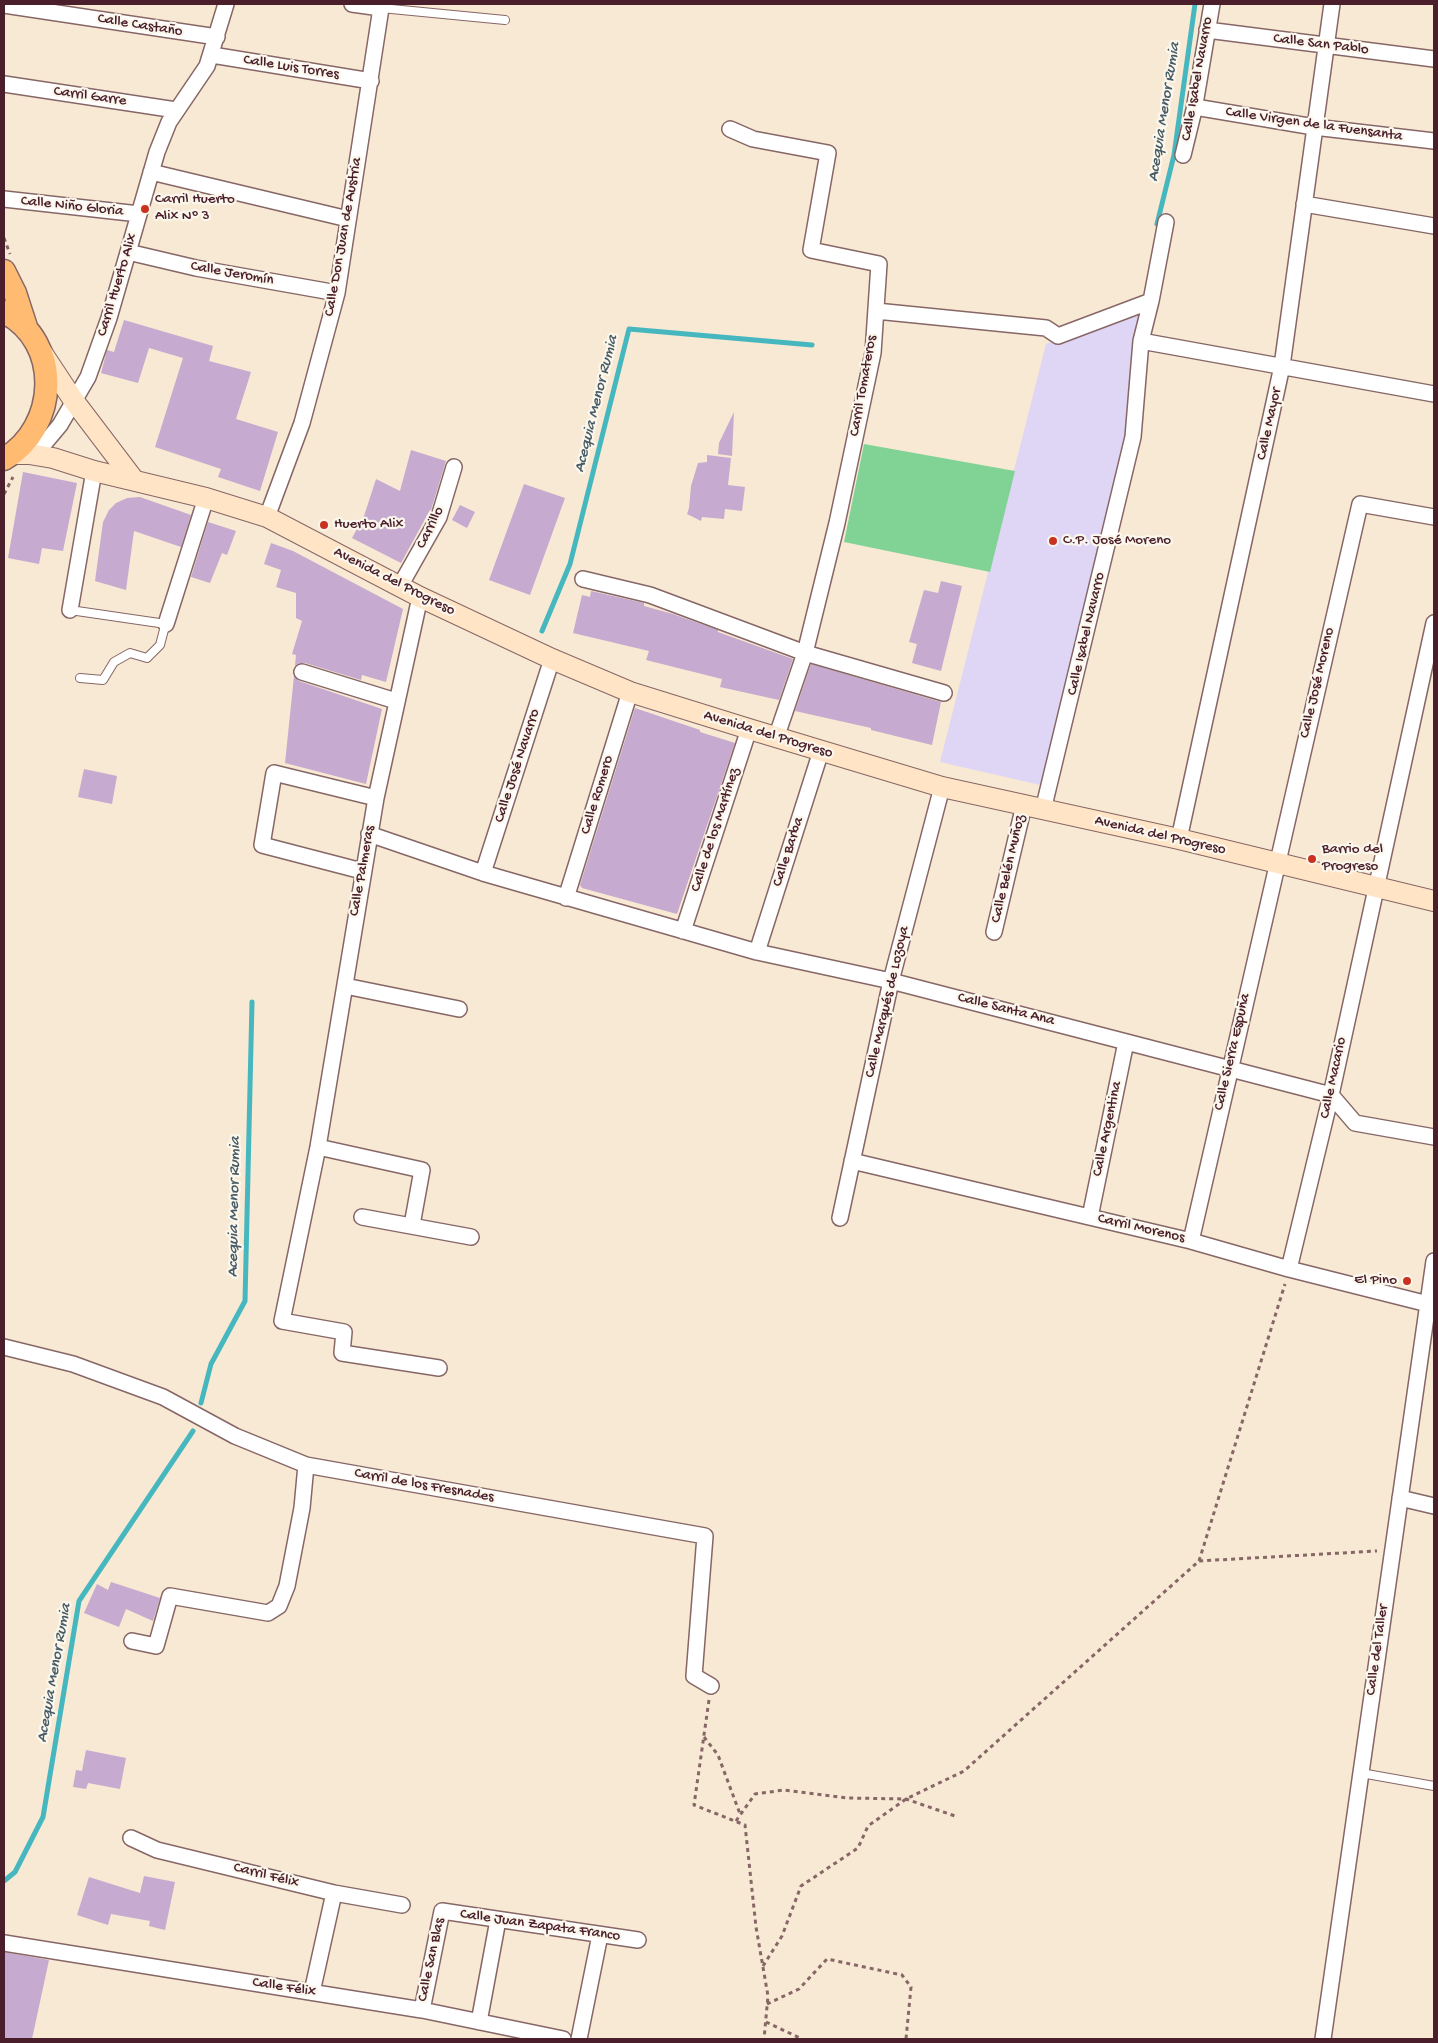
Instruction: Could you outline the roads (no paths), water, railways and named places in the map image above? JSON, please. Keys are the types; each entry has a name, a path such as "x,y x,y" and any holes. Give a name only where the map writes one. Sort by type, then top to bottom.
{"main road":[{"path":"7,263 15,293 47,376 47,392 39,422 31,436 15,456"},
{"path":"4,312 11,316 33,338 74,401 134,480"},
{"name":"Avenida del Progreso","path":"15,456 67,462 94,471 206,498 267,517 420,597 552,659 630,692 749,730 942,787 1179,839 1434,901"}],"street":[{"name":"Carril Huerto Alix","path":"15,456 36,451 50,438 88,378 163,135 176,110 198,81 212,55 226,4"},
{"path":"352,4 381,8"},
{"name":"Calle Isabel Navarro","path":"1184,155 1212,4"},
{"name":"Calle Mayor","path":"1179,839 1282,366 1332,4"},
{"name":"Calle Castaño","path":"4,5 217,37"},
{"name":"Calle Don Juan de Austria","path":"267,517 302,424 337,293 381,8"},
{"name":"Calle San Pablo","path":"1207,30 1434,59"},
{"name":"Calle Luis Torres","path":"212,55 371,81"},
{"name":"Carril Garre","path":"4,84 176,110"},
{"name":"Calle Virgen de la Fuensanta","path":"1194,107 1314,127 1434,141"},
{"name":"Carril Tomateros","path":"730,129 753,138 828,153 811,250 879,264 873,353 837,523 805,653 776,738"},
{"path":"151,172 348,219"},
{"name":"Calle Niño Gloria","path":"4,199 139,214"},
{"path":"1304,204 1434,226"},
{"name":"Calle Isabel Navarro","path":"1034,807 1134,437 1142,341 1166,222"},
{"name":"Calle Jeromín","path":"128,252 196,268 337,293"},
{"path":"876,311 1046,328 1058,336 1151,301"},
{"path":"1142,341 1434,394"},
{"name":"Carrillo","path":"400,586 439,516 454,467"},
{"path":"70,610 94,471"},
{"path":"166,622 206,498"},
{"name":"Calle José Moreno","path":"1277,863 1360,504 1434,517"},
{"path":"584,579 650,595 805,653 944,693"},
{"name":"Calle Palmeras","path":"420,597 396,701 369,834 318,1147 282,1321 344,1332 342,1353 439,1368"},
{"name":"Calle Macario","path":"1290,1269 1331,1095 1375,886 1434,623"},
{"name":"Calle José Navarro","path":"483,873 552,659"},
{"path":"302,672 396,701"},
{"name":"Calle Romero","path":"566,898 630,692"},
{"name":"Calle de los Martínez","path":"683,931 749,730"},
{"name":"Calle Barba","path":"757,952 821,751"},
{"path":"362,871 262,845 274,773 376,798"},
{"name":"Calle Marqués de Lozoya","path":"840,1218 891,981 942,787"},
{"name":"Calle Belén Muñoz","path":"994,932 1034,807"},
{"name":"Calle Santa Ana","path":"369,834 483,873 757,952 891,981 1331,1095"},
{"name":"Calle Sierra Espuña","path":"1191,1241 1234,1070 1277,863"},
{"path":"345,986 460,1009"},
{"name":"Calle Argentina","path":"1090,1217 1126,1042"},
{"path":"1331,1095 1355,1123 1434,1137"},
{"path":"318,1147 422,1170 412,1225"},
{"name":"Carril Morenos","path":"852,1161 1191,1241 1290,1269 1428,1304"},
{"path":"362,1217 471,1237"},
{"name":"Calle del Taller","path":"1323,2039 1434,1261"},
{"name":"Carril de los Fresnades","path":"4,1346 73,1364 163,1397 235,1436 306,1466 705,1536 694,1676 711,1686"},
{"path":"132,1641 156,1646 170,1596 268,1613 279,1606 287,1586 302,1508 306,1466"},
{"path":"1400,1498 1434,1506"},
{"name":"Carril Félix","path":"131,1838 157,1850 334,1893 402,1905"},
{"path":"312,1992 334,1893"},
{"name":"Calle Juan Zapata Franco","path":"442,1911 638,1940"},
{"name":"Calle San Blas","path":"422,2010 442,1911"},
{"path":"479,2022 498,1920"},
{"path":"579,2039 600,1935"},
{"name":"Calle Félix","path":"4,1943 422,2010 563,2039"}],"lane":[{"path":"381,8 505,20"},
{"path":"70,610 166,622 160,645 147,658 130,652 114,662 103,680 80,678"},
{"path":"1360,1773 1434,1786"}],"waterway":[{"name":"Acequia Menor Rumia","path":"1157,224 1174,155 1195,4"},
{"name":"Acequia Menor Rumia","path":"542,631 570,564 629,329 812,345"},
{"name":"Acequia Menor Rumia","path":"201,1403 211,1364 245,1301 252,1002"},
{"name":"Acequia Menor Rumia","path":"4,1881 15,1872 43,1817 79,1601 193,1431"}],"place":[{"name":"Carril Huerto Alix Nº 3","path":"145,209"},
{"name":"Huerto Alix","path":"324,525"},
{"name":"C.P. José Moreno","path":"1053,541"},
{"name":"Barrio del Progreso","path":"1312,859"},
{"name":"El Pino","path":"1407,1281"}]}
